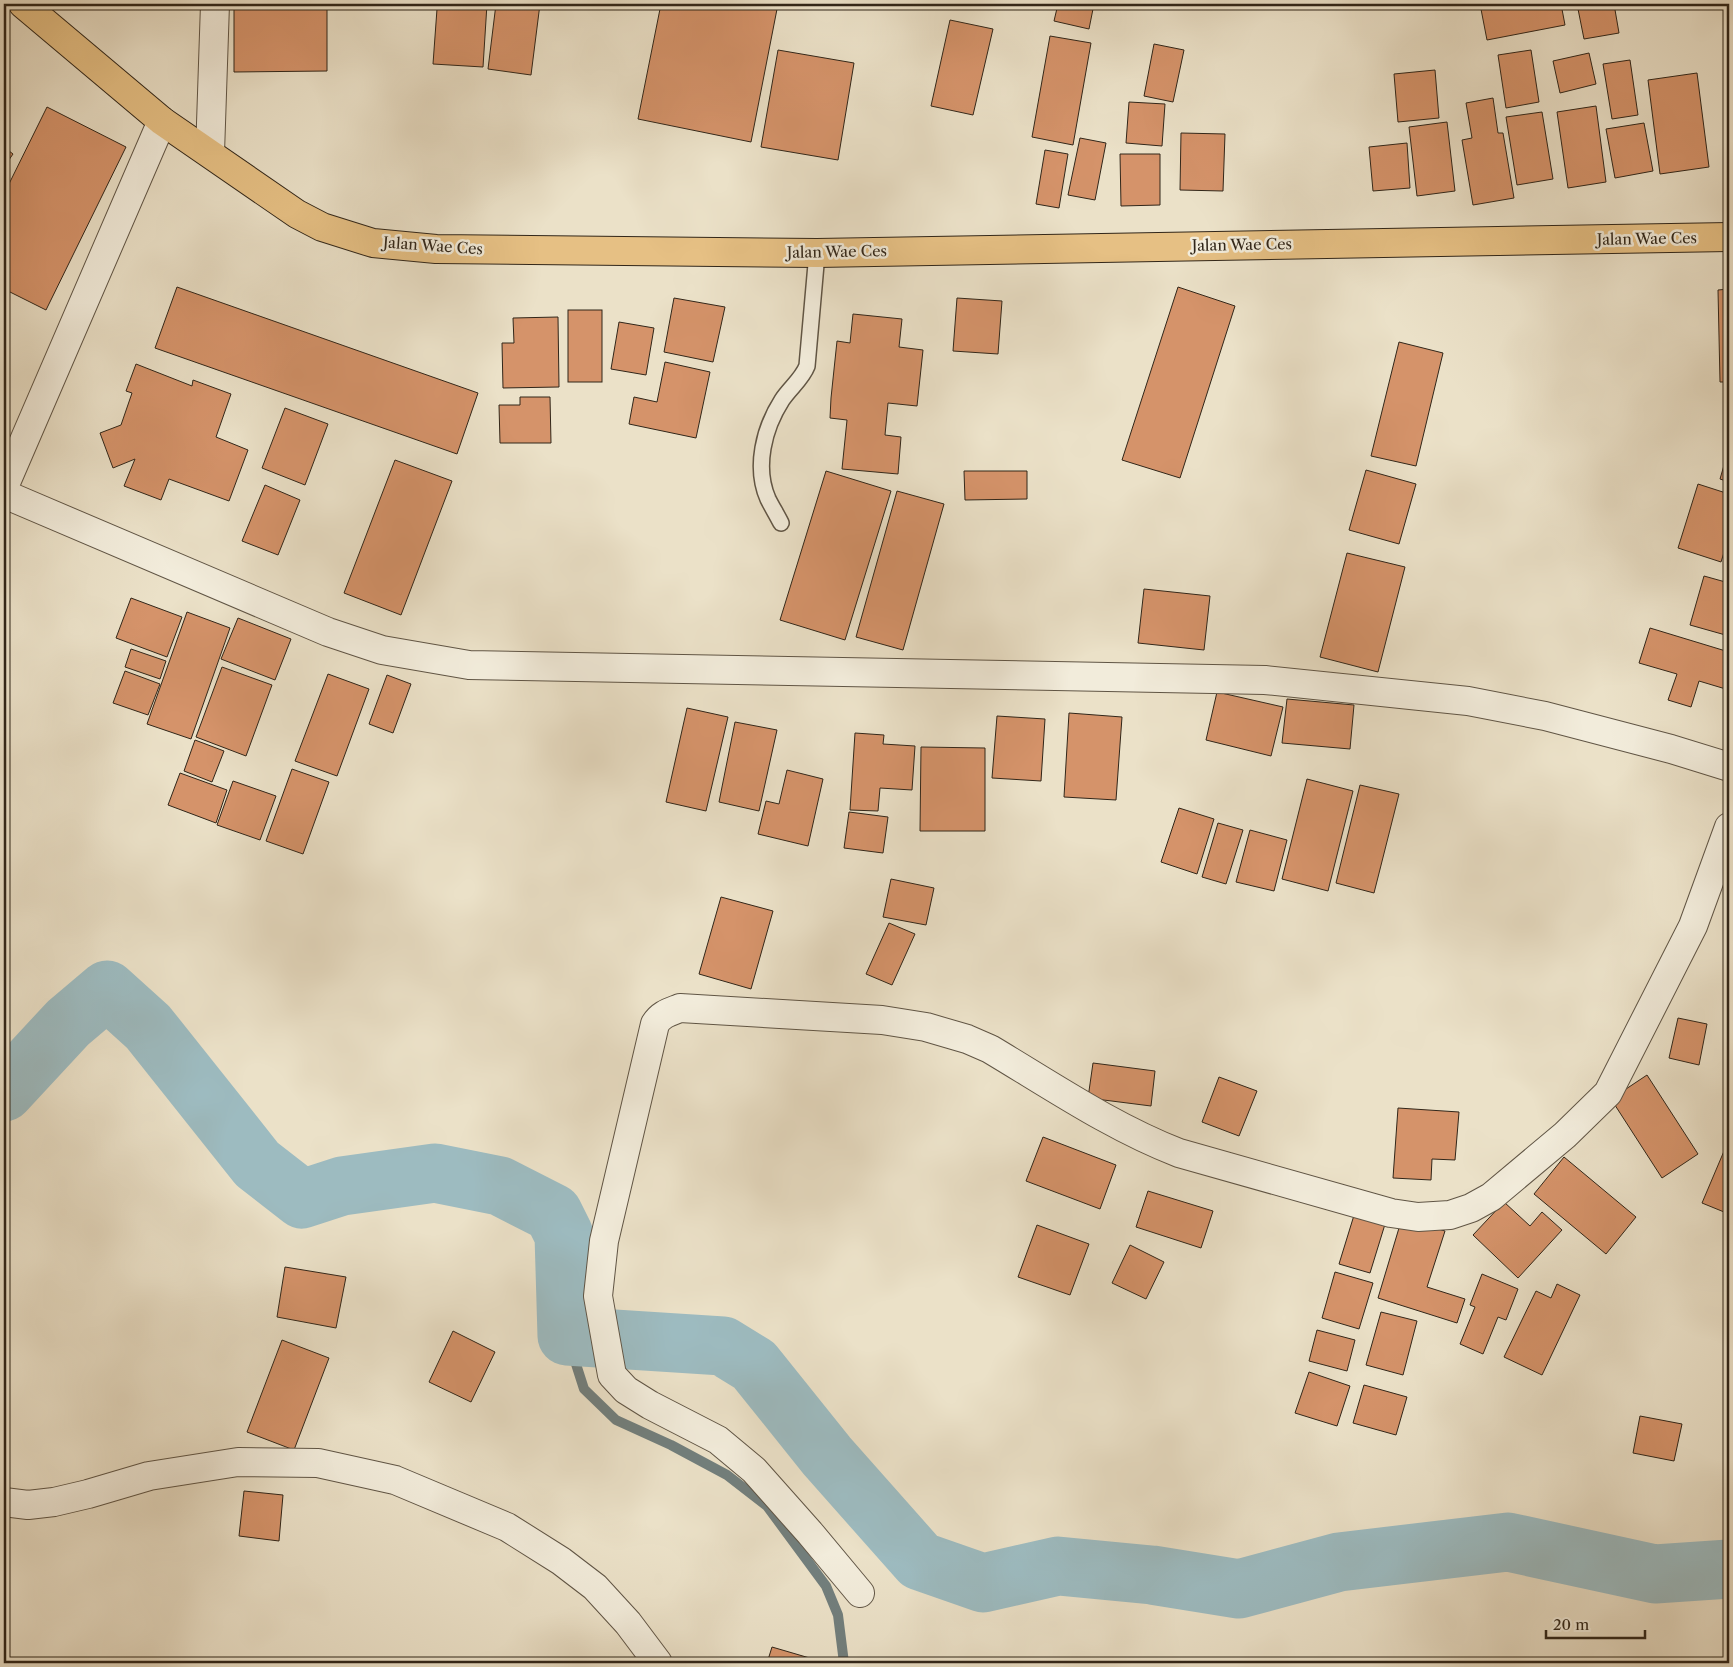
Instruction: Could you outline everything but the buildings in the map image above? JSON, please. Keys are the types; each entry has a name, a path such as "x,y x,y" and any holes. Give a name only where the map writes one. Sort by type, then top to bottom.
{"highway":[{"name":"Jalan Wae Ces","path":"23,4 162,121 297,214 322,227 373,242 436,249 816,253 1729,237"}],"street":[{"path":"210,153 215,4"},
{"path":"4,487 162,121"},
{"path":"4,494 328,632 382,650 469,665 1264,680 1468,701 1545,716 1671,749 1729,767"},
{"path":"860,1593 754,1470 718,1440 650,1405 626,1390 612,1375 598,1296 604,1241 655,1024 658,1018 663,1014 680,1008 882,1020 926,1027 967,1039 990,1049 1123,1129 1179,1153 1391,1213 1418,1217 1450,1215 1471,1208 1491,1197 1565,1135 1608,1093 1693,926 1729,827"},
{"path":"4,1502 28,1505 54,1502 149,1476 238,1462 318,1463 395,1480 507,1527 561,1561 595,1587 628,1623 658,1663"}],"lane":[{"path":"781,523 767,498 760,464 767,432 781,400 804,373 807,366 816,253"}],"waterway":[{"path":"4,1092 68,1023 107,990 148,1027 257,1164 302,1199 342,1186 435,1173 500,1186 553,1213 564,1235 567,1336 723,1346 754,1365 827,1456 920,1561 983,1583 1058,1566 1152,1575 1239,1589 1339,1562 1508,1542 1655,1574 1729,1569"},
{"path":"567,1336 584,1389 616,1420 671,1445 727,1475 767,1506 826,1586 838,1615 844,1663"}]}
